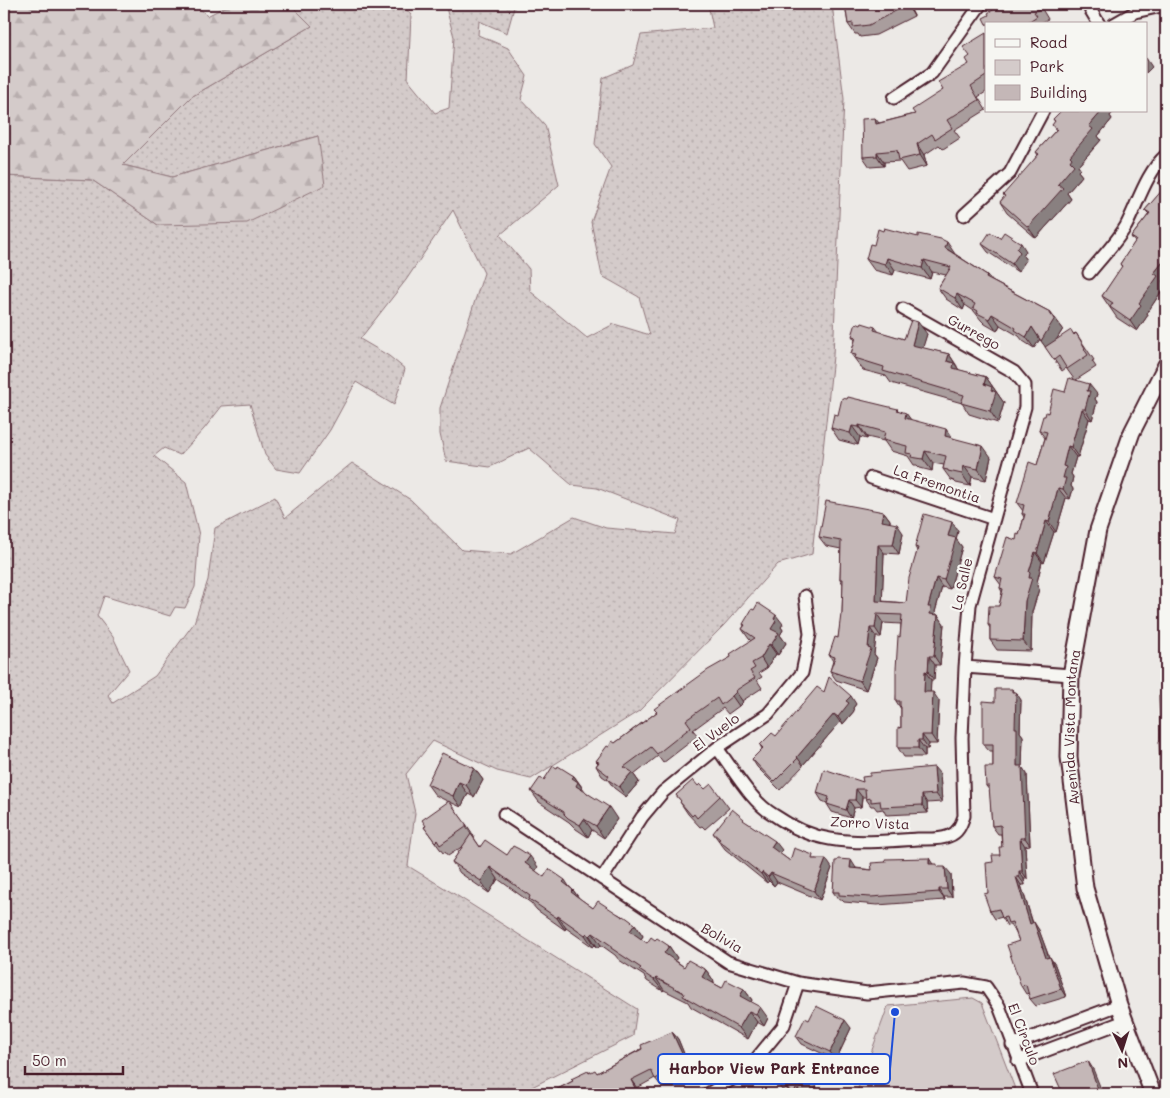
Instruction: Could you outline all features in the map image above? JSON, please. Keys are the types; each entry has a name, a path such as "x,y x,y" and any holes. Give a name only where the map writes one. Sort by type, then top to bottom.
{"street":[{"path":"894,98 932,73 981,4"},
{"path":"1087,4 1098,22"},
{"path":"1118,22 1135,12 1166,5"},
{"path":"964,215 1010,173 1042,112"},
{"path":"1089,273 1125,228 1142,190 1160,160 1166,155"},
{"name":"Gurrego","path":"904,309 1014,372 1025,385"},
{"name":"Avenida Vista Montana","path":"1153,1094 1119,1005 1085,888 1069,757 1071,675 1098,530 1132,432 1166,365"},
{"name":"La Salle","path":"962,824 964,816 962,738 970,605 1025,407 1025,385"},
{"name":"La Fremontia","path":"871,478 994,519"},
{"name":"El Vuelo","path":"602,879 642,817 663,792 718,748 768,714 802,673 810,634 806,596"},
{"path":"965,667 1071,675"},
{"name":"Zorro Vista","path":"718,748 756,800 772,814 796,828 829,839 862,841 936,838 948,836 957,831 962,824"},
{"name":"Bolivia","path":"504,814 728,962 798,983 867,993 964,983 986,987"},
{"path":"708,1094 747,1070 784,1025 798,983"},
{"name":"El Circulo","path":"986,987 999,1006 1012,1045 1032,1094"},
{"path":"1012,1045 1119,1005"},
{"path":"1018,1061 1125,1020"}],"green space":[{"path":"4,4 196,4 207,16 231,4 290,4 312,26 191,97 123,165 172,177 318,136 325,185 247,223 158,225 92,180 4,176"},
{"path":"290,4 402,4 411,15 408,80 435,113 449,108 454,37 445,4 515,4 507,33 479,21 478,35 508,48 527,76 521,99 545,125 559,185 500,235 529,269 530,291 587,338 614,324 650,335 639,297 602,276 591,222 611,167 595,144 603,78 633,65 641,35 713,28 708,4 832,4 844,99 833,356 812,554 778,564 724,625 639,711 531,779 497,771 433,741 406,774 415,813 408,866 637,1009 633,1036 518,1094 4,1094 4,176 92,180 158,225 318,136 172,177 123,165 191,97 312,26","holes":["453,210 484,273 440,408 440,434 446,461 490,467 529,448 572,485 597,488 680,520 675,534 606,528 574,517 511,554 462,550 411,500 352,463 285,518 275,497 215,528 208,580 194,623 155,676 113,703 108,695 129,670 113,637 97,616 104,596 170,616 175,607 185,608 195,587 199,535 186,482 154,456 164,448 180,455 222,406 250,404 265,455 276,469 300,473 330,430 356,382 394,405 405,369 389,356 360,339 406,280"]},
{"path":"973,998 982,1003 1017,1094 856,1094 888,1006"}],"building":[{"path":"845,4 907,5 869,25 853,27 853,23 848,24"},
{"path":"1003,4 1038,4 1041,8 1034,12 1037,16 1028,22 985,22 983,18 989,15 988,13"},
{"path":"985,34 985,77 971,86 979,100 947,120 952,128 935,139 932,134 917,144 920,155 899,160 897,150 877,152 877,156 863,157 862,119 875,118 876,124 915,114 912,110 943,90 938,82 969,64 966,59 970,56 963,47"},
{"path":"1060,112 1101,112 1089,126 1093,129 1070,156 1072,158 1070,161 1074,165 1058,184 1063,188 1028,227 1000,202 1005,196 1003,195 1039,154 1036,152 1057,129 1052,125 1055,121 1053,119"},
{"path":"1166,175 1166,242 1162,247 1166,251 1166,258 1154,273 1158,276 1139,303 1141,305 1130,321 1110,307 1113,303 1102,296 1122,266 1120,264 1136,240 1131,237 1150,213 1145,210 1164,188 1158,183"},
{"path":"884,228 918,237 918,234 941,239 947,242 945,248 987,275 986,278 1050,312 1049,314 1055,318 1041,341 1032,327 1026,337 1015,330 1016,328 992,314 989,319 977,313 978,311 973,308 975,304 957,294 955,298 938,288 951,267 924,260 922,268 887,258 885,264 866,259 870,244 874,245 878,229 883,231"},
{"path":"990,232 1000,238 1004,232 1021,243 1017,249 1020,252 1012,264 982,244"},
{"path":"911,320 918,322 912,345 949,354 947,361 954,363 953,368 986,377 984,384 992,387 991,390 996,392 990,411 961,403 964,395 883,371 884,367 855,358 856,355 851,354 856,337 852,336 856,323 875,327 874,330 904,339"},
{"path":"1071,330 1074,335 1076,333 1088,355 1067,369 1059,356 1054,360 1045,347"},
{"path":"1069,378 1089,384 1087,391 1090,391 1085,409 1082,409 1071,447 1068,446 1063,466 1066,467 1063,478 1066,478 1063,489 1058,488 1049,522 1046,521 1037,553 1035,552 1029,572 1029,578 1032,578 1025,601 1023,641 990,640 990,625 988,625 989,606 999,606 1003,589 1000,588 1002,579 995,577 1007,537 1016,540 1017,534 1019,535 1025,514 1022,514 1024,505 1017,503 1029,462 1037,465 1047,432 1039,430 1043,416 1045,416 1046,412 1048,413 1054,389 1065,392"},
{"path":"848,397 898,409 906,413 905,418 946,429 945,436 983,446 978,469 964,466 962,474 948,471 943,469 946,456 925,451 923,459 911,457 912,454 906,453 907,446 883,440 885,432 859,425 859,427 852,426 850,433 831,428 834,414 838,415 842,398 847,399"},
{"path":"826,501 884,512 882,521 897,524 893,545 878,545 876,601 906,603 909,578 918,548 915,547 924,514 952,522 948,536 956,538 944,580 936,578 928,607 931,607 930,614 938,615 934,656 929,656 928,672 925,671 924,692 933,692 931,735 922,735 922,740 918,740 918,748 898,748 898,727 901,728 901,707 900,701 896,701 896,669 898,636 900,637 902,615 877,614 875,628 870,628 868,648 871,649 860,681 830,671 835,657 829,655 835,637 838,638 842,614 843,579 840,579 841,541 819,537"},
{"path":"758,603 776,615 774,619 776,621 771,629 779,633 771,645 769,644 761,658 752,663 755,668 750,671 755,678 735,691 721,705 717,698 686,720 691,727 657,754 651,747 624,767 632,772 619,787 607,779 609,776 596,766 599,762 596,761 607,746 609,747 612,741 615,743 657,712 654,709 708,670 731,657 730,654 755,638 742,629 752,609 754,610"},
{"path":"1166,633 1166,826 1163,827 1160,810 1164,807 1164,791 1162,769 1160,770 1159,695 1161,695 1161,662"},
{"path":"829,677 851,696 846,701 849,703 838,717 834,714 798,758 774,782 752,759 763,748 760,745 772,733 776,736 817,687 824,692"},
{"path":"995,689 1012,689 1012,692 1016,692 1017,766 1022,766 1025,838 1020,838 1022,871 1019,871 1019,877 1016,877 1030,924 1034,922 1046,958 1050,957 1061,989 1030,999 1026,985 1021,986 1007,945 1019,941 1012,922 1008,923 1006,917 1002,918 999,909 990,911 984,894 988,893 986,863 993,862 992,855 1000,855 999,847 1002,847 1001,825 992,826 989,786 986,786 985,767 993,767 993,744 983,744 983,701 995,702"},
{"path":"442,753 474,768 466,785 459,782 453,796 427,784"},
{"path":"553,766 557,768 558,766 574,776 572,778 578,782 576,786 609,807 596,826 584,819 580,825 568,818 564,812 531,791 540,778 544,780"},
{"path":"934,767 936,794 922,795 922,805 881,807 880,801 871,802 871,798 866,799 865,789 856,789 855,800 849,800 846,810 827,804 829,797 817,793 824,769 863,782 862,777 870,776 870,773"},
{"path":"693,780 698,786 700,784 705,789 711,784 720,796 697,818 694,814 692,816 676,795"},
{"path":"449,801 466,824 466,827 440,845 437,840 435,842 424,827 426,826 422,820"},
{"path":"732,809 743,820 775,841 771,847 790,861 794,848 813,855 812,859 826,859 814,891 771,873 768,877 762,872 761,874 718,840 720,839 713,833"},
{"path":"471,834 480,847 485,840 507,855 513,846 519,849 530,856 525,863 544,877 549,869 565,880 563,882 573,890 571,892 593,908 598,901 635,924 630,931 647,943 651,937 655,940 657,938 669,946 664,953 684,967 688,960 706,970 702,977 722,988 726,980 744,989 740,996 760,1007 756,1014 749,1011 739,1028 683,996 684,993 656,978 654,980 639,970 641,968 611,948 612,946 593,933 590,936 587,933 585,935 558,916 557,918 529,899 530,896 490,867 481,881 452,862"},
{"path":"929,858 929,864 945,867 947,889 939,889 939,892 871,897 839,895 839,892 833,892 835,861 838,859 851,860 850,868 872,870 871,863 886,862 885,859"},
{"path":"816,1006 845,1020 830,1052 796,1036 805,1018 809,1020"},
{"path":"672,1032 684,1058 670,1064 673,1071 655,1079 651,1070 631,1080 635,1088 623,1094 616,1094 612,1088 600,1094 548,1094 573,1081 571,1079 588,1071 589,1073 595,1070 597,1073 642,1049 641,1045"},
{"path":"782,1057 788,1063 793,1058 796,1062 802,1057 815,1072 810,1077 811,1079 792,1093 780,1080 778,1083 768,1071"},
{"path":"1088,1061 1099,1094 1063,1094 1054,1074"}],"place":[{"name":"Harbor View Park Entrance","path":"895,1012"}]}
